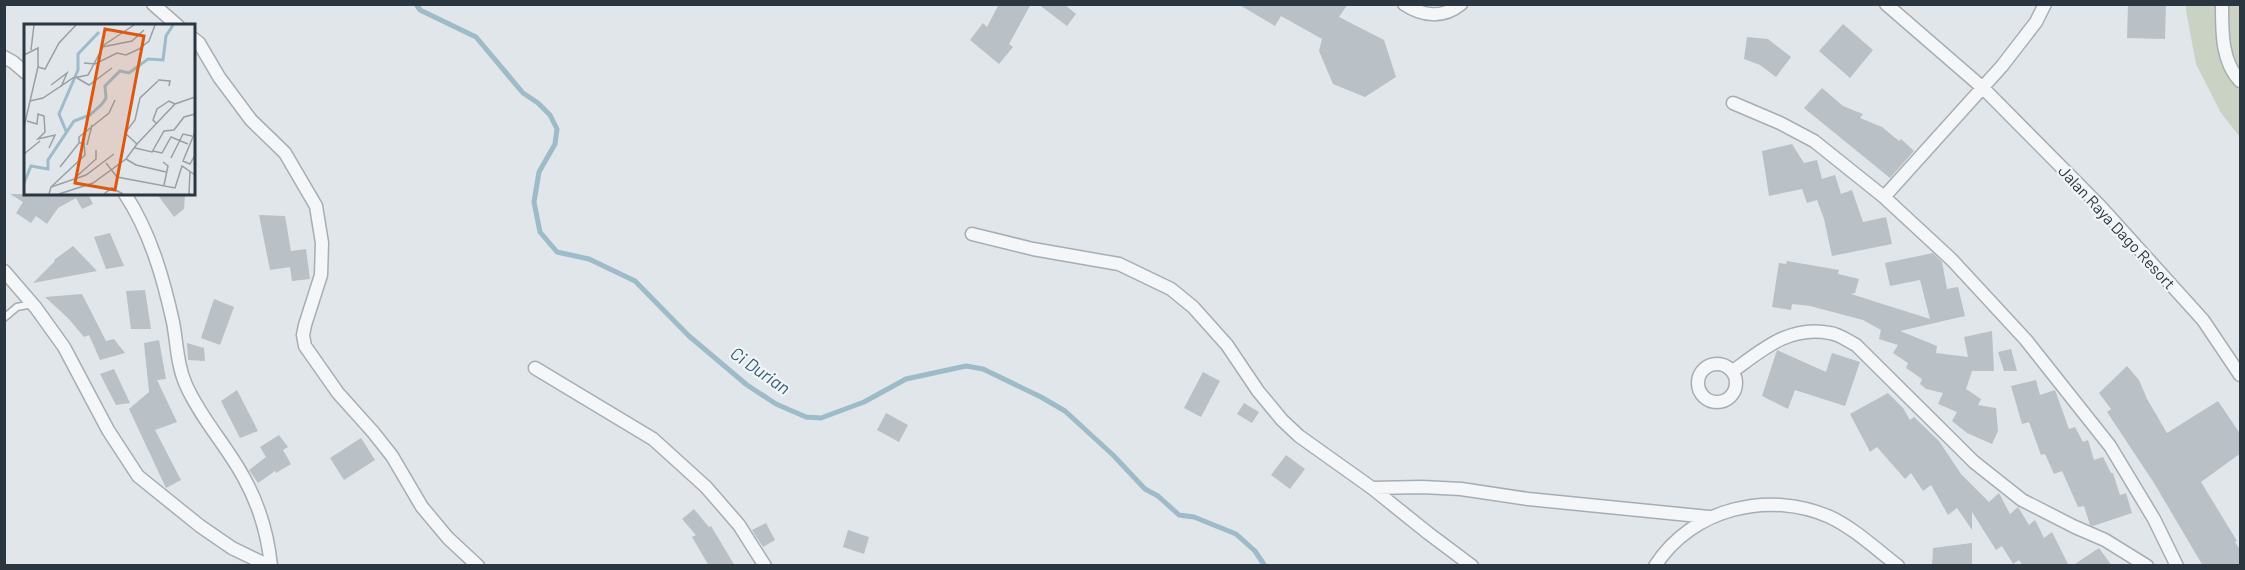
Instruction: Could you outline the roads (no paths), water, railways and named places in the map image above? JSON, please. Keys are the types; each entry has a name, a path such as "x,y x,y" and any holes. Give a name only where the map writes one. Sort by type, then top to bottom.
{"street":[{"path":"153,4 176,24"},
{"path":"1404,4 1416,12 1436,15 1449,13 1461,4"},
{"name":"Jalan Raya Dago Resort","path":"1886,4 1983,88 2100,206 2203,320 2241,375"},
{"path":"1884,197 1983,88 2036,22 2045,4"},
{"path":"2222,4 2223,36 2228,62 2241,81"},
{"path":"195,40 251,120 285,153 316,206 322,243 321,275 305,325 303,335 305,346 338,393 392,456 422,507 448,538 478,566"},
{"path":"4,57 24,72"},
{"path":"1733,103 1780,123 1814,141 1884,197 1952,260 2026,340 2110,446 2154,519 2177,566"},
{"path":"4,272 33,304 64,347 108,430 138,476 208,532 232,548 270,566 269,543 244,479 213,433 186,385 180,369 172,320 158,262 145,230 126,195"},
{"path":"972,234 1033,249 1119,264 1171,289 1193,307 1227,345 1241,368 1282,420 1312,446 1372,488 1428,534 1472,566"},
{"path":"1733,371 1775,340 1803,332 1832,333 1856,345 1974,462 2022,500 2105,540 2147,566"},
{"path":"535,368 653,439 706,487 739,525 765,566"},
{"path":"1372,488 1461,489 1539,500 1709,517"},
{"path":"1655,566 1662,554 1677,540 1709,517 1734,508 1778,504 1809,509 1832,518 1853,531 1898,566"}],"lane":[{"path":"4,318 16,307 33,304"}],"waterway":[{"name":"Ci Durian","path":"416,4 420,10 476,37 523,93 550,115 557,129 555,144 539,172 534,202 540,232 557,252 589,259 635,281 689,336 747,385 776,404 806,417 821,418 864,402 906,379 966,366 983,369 1065,411 1113,455 1145,489 1158,496 1179,515 1194,517 1236,534 1255,551 1265,566"}]}
